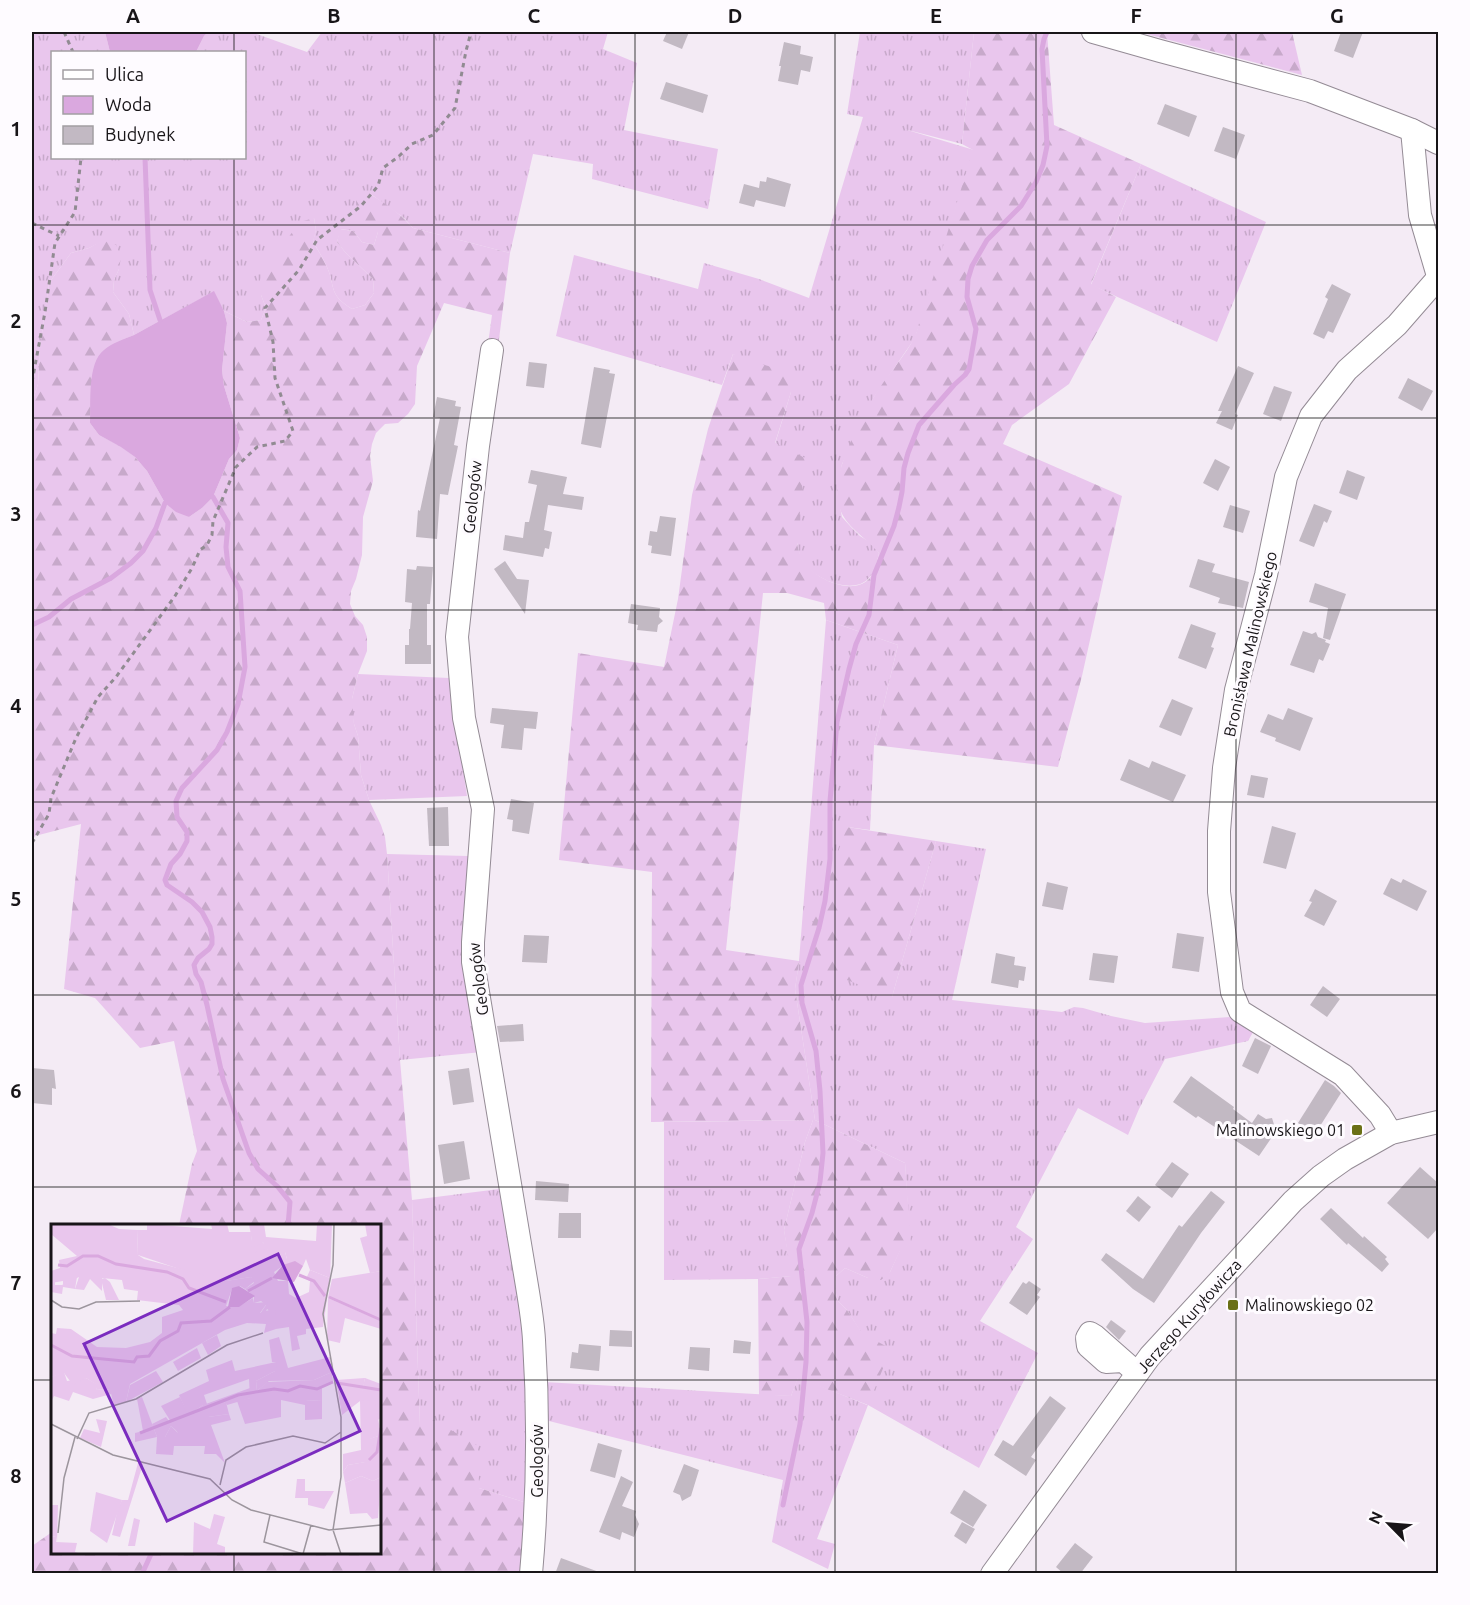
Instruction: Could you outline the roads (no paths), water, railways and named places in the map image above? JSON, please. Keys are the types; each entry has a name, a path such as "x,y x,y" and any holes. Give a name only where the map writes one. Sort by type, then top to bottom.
{"street":[{"path":"1094,32 1310,91 1412,130 1438,143"},
{"name":"Bronisława Malinowskiego","path":"1391,1133 1380,1115 1343,1075 1240,1011 1232,992 1219,892 1219,831 1224,768 1236,690 1266,575 1286,477 1311,416 1347,370 1397,325 1438,277 1420,215 1412,130"},
{"name":"Geologów","path":"492,350 478,446 458,637 464,718 483,809 473,962 534,1339 537,1492 531,1574"},
{"name":"Jerzego Kuryłowicza","path":"992,1574 1130,1367 1150,1356 1293,1201 1321,1176 1391,1133 1438,1122"},
{"path":"1090,1333 1087,1338 1088,1346 1094,1352 1107,1362 1130,1367"}],"water":[{"path":"105,32 208,32 196,51 110,51"},
{"path":"214,291 227,323 222,370 224,386 240,438 237,450 229,459 213,497 189,517 176,512 165,503 147,471 135,457 99,435 90,423 92,374 104,350"}],"waterway":[{"path":"783,1505 800,1424 806,1362 807,1322 799,1249 820,1182 823,1153 816,1051 802,1003 801,985 825,901 830,859 830,801 837,722 856,644 869,615 874,575 894,526 908,453 919,425 969,369 976,329 967,297 968,279 972,266 987,240 1021,206 1036,182 1043,165 1047,146 1042,49 1047,32"},
{"path":"145,159 150,290 160,320"},
{"path":"213,497 228,523 226,547 228,567 240,591 245,667 238,704 227,732 217,750 182,788 176,801 177,817 187,832 187,841 171,864 165,880 167,885 192,902 202,912 210,927 212,944 194,965 207,1005 223,1079 249,1153 258,1169 278,1187 290,1202 288,1224"},
{"path":"32,625 49,617 71,599 111,578 131,563 143,551 156,528 165,503"},
{"path":"142,1574 151,1554"}],"place":[{"name":"Malinowskiego 01","path":"1357,1130"},
{"name":"Malinowskiego 02","path":"1233,1305"}]}
